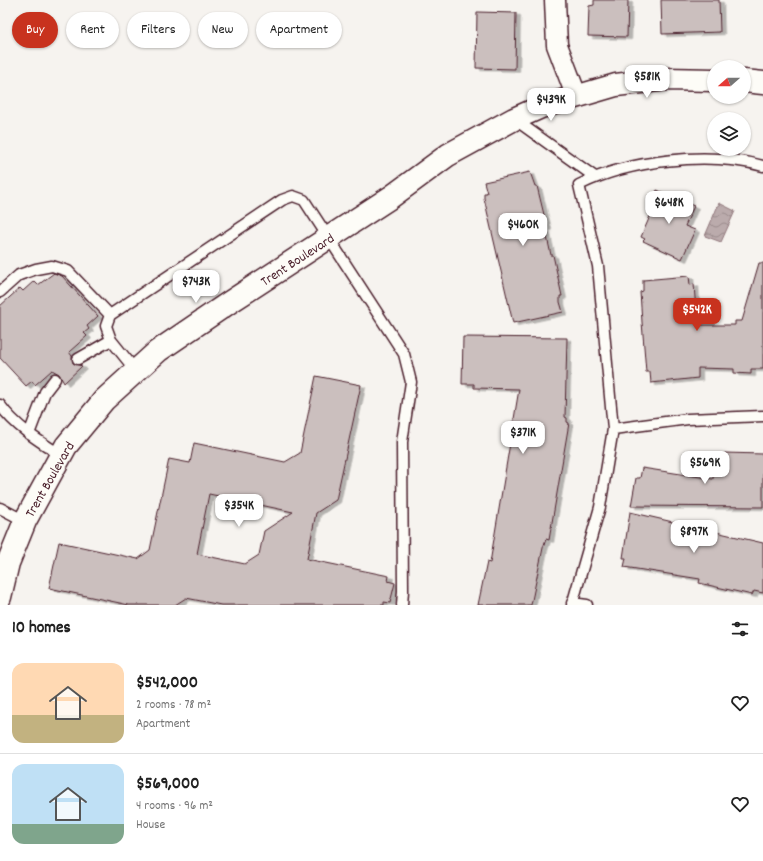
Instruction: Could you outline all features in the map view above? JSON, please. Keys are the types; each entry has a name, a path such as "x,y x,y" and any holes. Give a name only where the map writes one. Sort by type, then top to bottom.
{"street":[{"path":"555,0 555,31 557,45 576,95"},
{"name":"Trent Boulevard","path":"0,597 8,562 25,521 66,446 104,400 158,351 329,238 448,155 514,119 541,107 576,95 616,85 652,81 707,80"},
{"path":"751,82 763,83"}],"lane":[{"path":"514,119 595,177"},
{"path":"587,605 572,604 600,507 613,429 598,266 579,184 595,177 642,165 696,158 751,163 763,166"},
{"path":"136,371 111,340 106,326 110,315 282,200 293,196 304,200 404,354 411,382 402,442 402,605"},
{"path":"0,292 19,275 36,269 52,266 68,271 110,315"},
{"path":"78,358 111,340"},
{"path":"29,434 45,392 55,379"},
{"path":"0,406 29,434 61,455"},
{"path":"613,429 688,419 763,416"},
{"path":"0,508 25,521"}],"water":[{"path":"719,203 735,211 721,242 705,236"}],"building":[{"path":"594,0 628,0 627,37 588,36 589,6 594,5"},
{"path":"661,0 719,0 720,32 662,34"},
{"path":"477,12 516,13 515,69 476,68"},
{"path":"530,172 535,186 537,186 547,227 545,228 551,255 553,255 562,296 560,296 560,302 563,312 513,323 484,198 484,193 487,193 484,182"},
{"path":"657,190 694,206 685,226 695,230 682,259 643,241 645,239 641,237 654,207 651,205"},
{"path":"759,263 763,263 763,369 751,369 751,374 734,373 734,369 698,368 698,378 651,383 650,372 646,372 642,322 640,292 643,291 643,280 689,276 690,285 694,284 697,325 735,325 735,321 742,321"},
{"path":"54,273 62,276 98,316 87,326 89,329 84,333 87,336 69,352 72,356 73,363 82,366 64,383 59,374 52,370 35,385 32,381 26,386 0,358 0,306 20,288 23,291 34,281 38,285"},
{"path":"463,337 567,338 565,417 569,423 549,540 546,539 543,548 531,605 478,605 487,562 490,563 519,389 474,388 474,384 462,384"},
{"path":"316,376 361,385 336,500 316,513 307,559 389,576 388,581 395,583 390,603 384,602 384,605 221,605 186,598 175,605 129,605 49,588 59,542 138,559 150,550 169,459 190,463 194,443 285,462 300,453","holes":["209,494 293,512 264,531 259,555 245,564 197,554"]},
{"path":"724,453 763,454 763,507 631,506 636,478 640,478 642,468 713,479 713,458 724,458"},
{"path":"630,512 763,543 763,593 754,591 752,595 699,583 700,579 624,567 626,558 623,558"}]}
